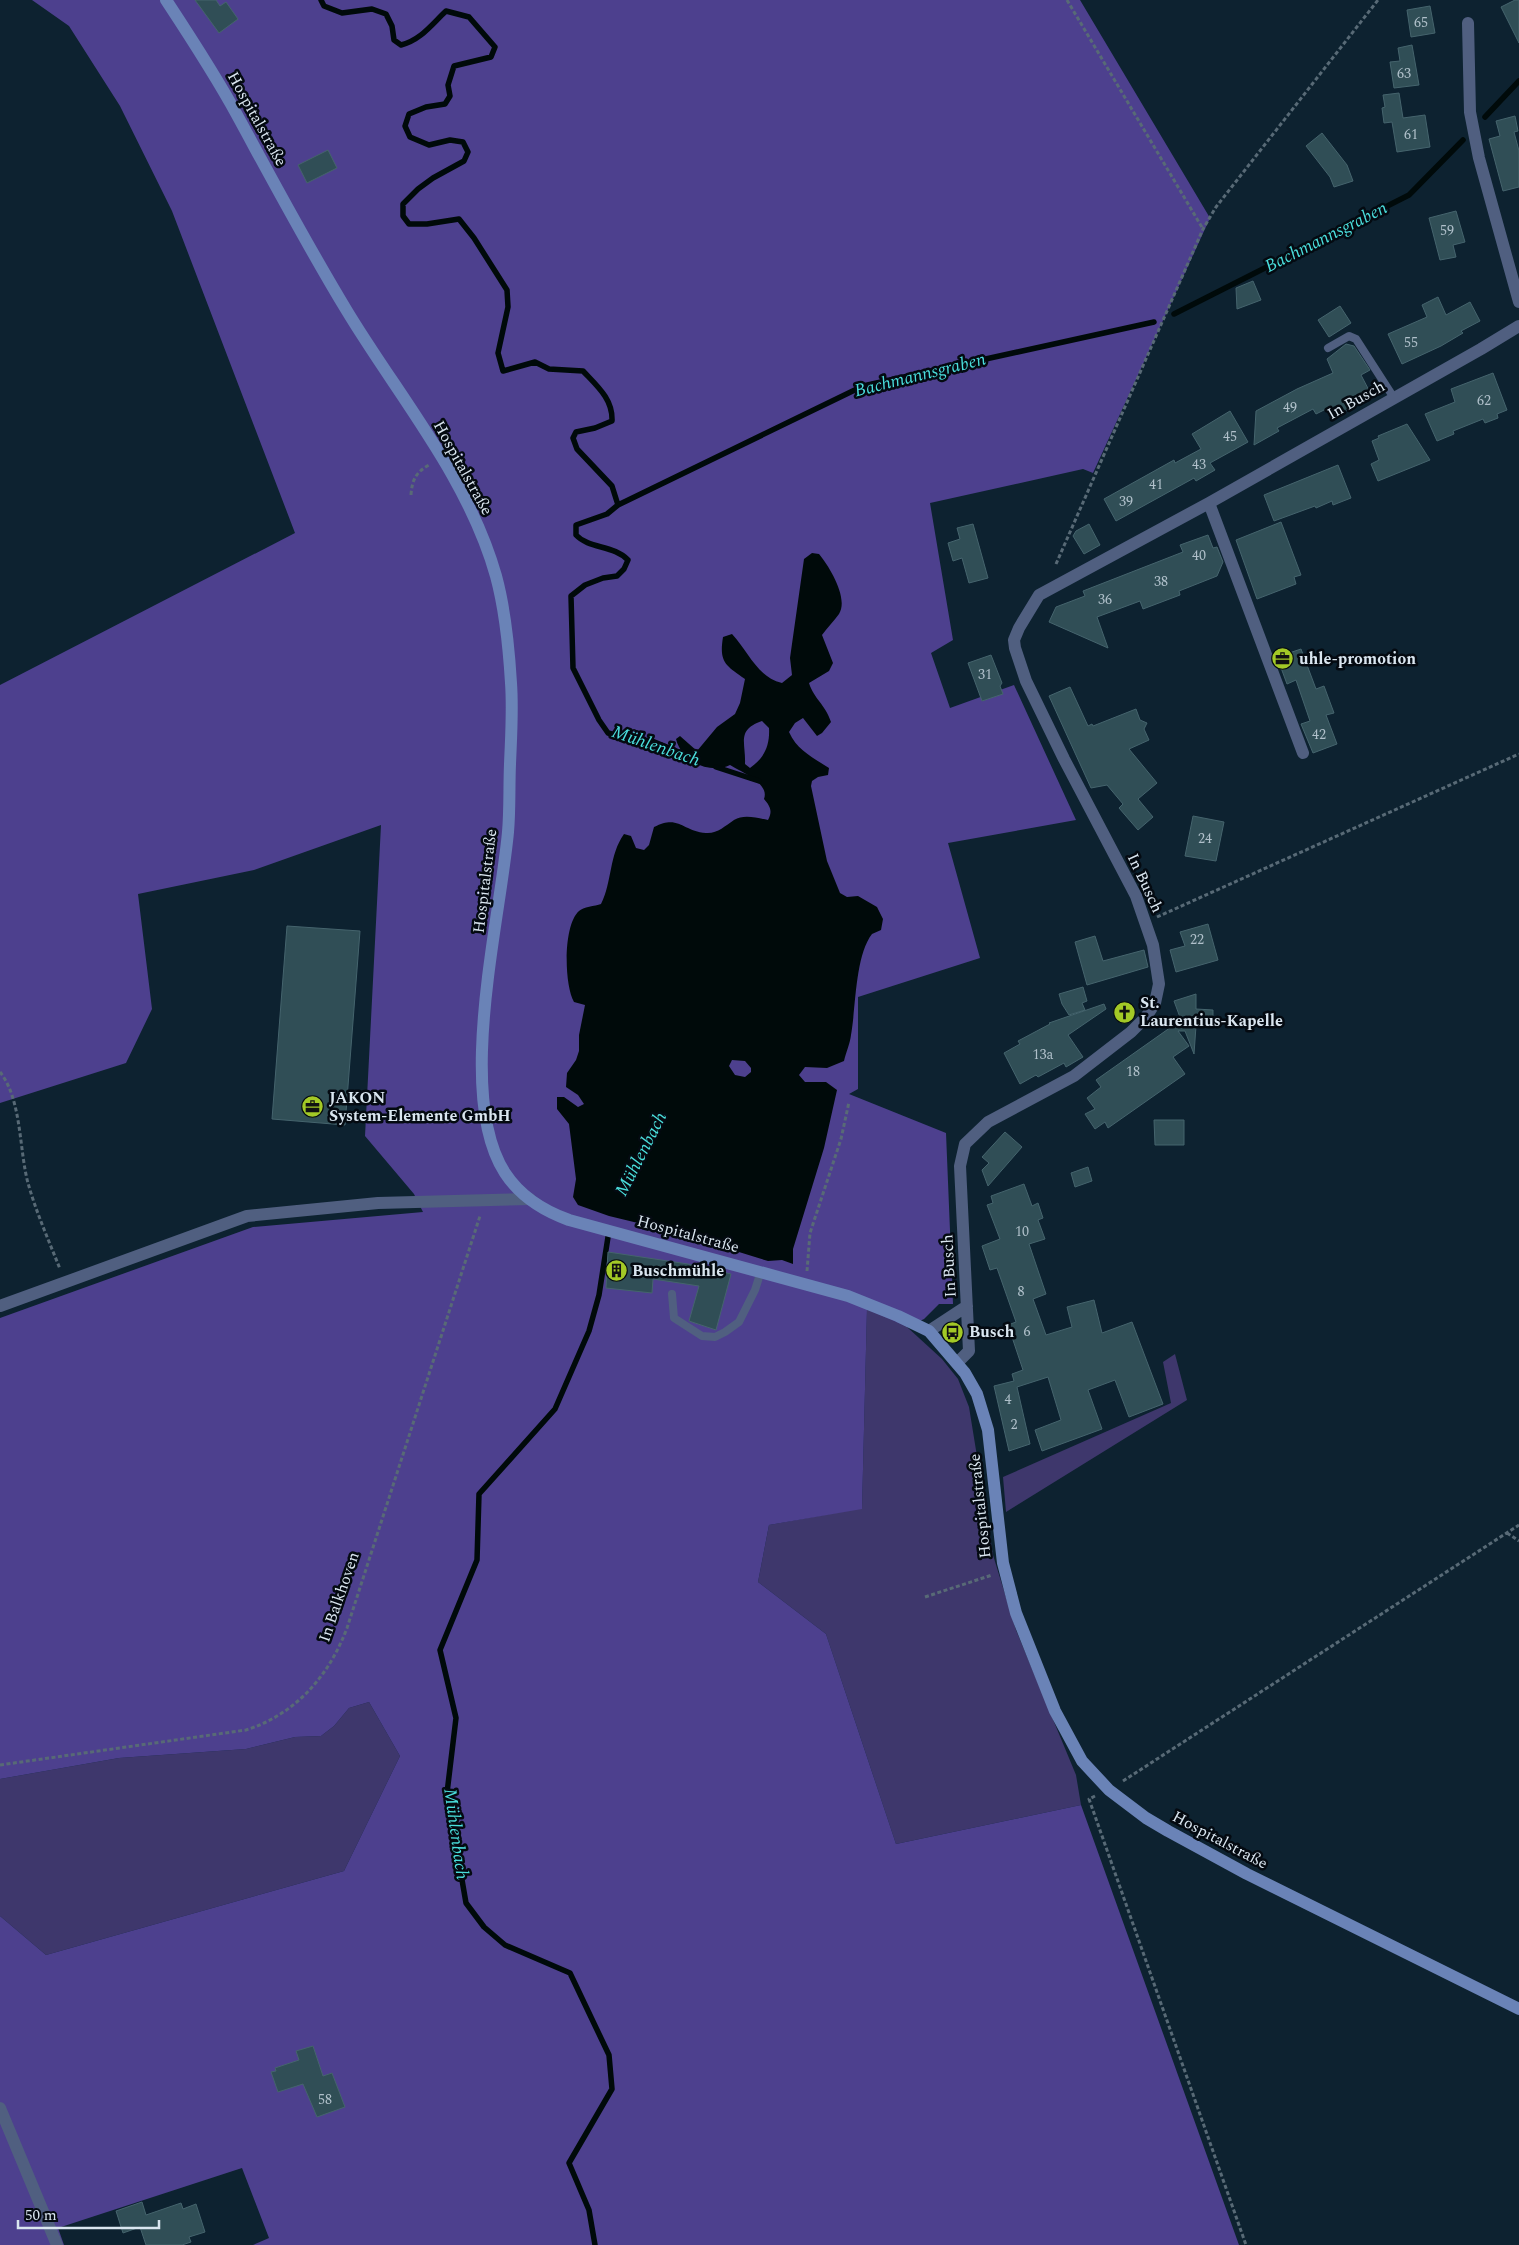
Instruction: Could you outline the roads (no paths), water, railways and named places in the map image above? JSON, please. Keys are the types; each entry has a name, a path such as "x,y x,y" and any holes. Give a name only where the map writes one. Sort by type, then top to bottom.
{"street":[{"name":"Hospitalstraße","path":"166,0 237,114 269,176 347,312 442,457 477,526 496,576 509,652 512,687 508,831 484,1016 482,1070 484,1103 489,1134 494,1152 504,1172 530,1199 548,1212 569,1220 762,1271 848,1296 898,1316 929,1332 965,1373 977,1394 988,1430 1005,1572 1016,1613 1055,1711 1082,1761 1109,1790 1146,1818 1239,1870 1519,2009"},
{"path":"1468,23 1470,112 1479,158 1519,302"},
{"name":"In Busch","path":"957,1363 969,1351 960,1166 965,1144 988,1122 1074,1076 1131,1032 1146,1017 1155,1003 1159,984 1153,945 1136,896 1068,767 1026,681 1014,640 1019,628 1039,595 1209,503 1519,326"},
{"path":"1209,503 1303,753"},
{"path":"0,1306 246,1216 378,1203 530,1199"},
{"name":"In Busch","path":"929,1332 967,1306"},
{"path":"0,2108 57,2245"}],"lane":[{"path":"1328,348 1349,336 1356,339 1394,398"},
{"path":"672,1294 674,1318 702,1336 715,1337 739,1322 762,1271"}],"water":[{"path":"812,553 819,554 836,582 842,600 839,614 822,635 833,663 829,671 809,683 831,722 817,736 803,718 795,723 789,732 796,744 811,757 829,768 828,775 818,777 812,781 811,786 827,861 840,893 847,897 858,896 877,907 883,919 881,930 872,934 862,955 853,1024 844,1061 827,1068 805,1067 799,1075 805,1082 826,1082 837,1090 824,1148 793,1249 793,1264 782,1260 768,1261 671,1231 609,1216 578,1205 573,1197 576,1179 569,1124 557,1109 557,1097 564,1097 578,1107 584,1104 578,1095 566,1087 567,1073 576,1060 579,1051 579,1035 585,1005 574,1002 568,982 567,955 570,929 579,911 601,904 605,896 613,860 624,834 631,836 636,848 644,850 649,845 654,827 662,823 675,823 698,832 710,833 721,829 738,818 751,817 768,820 770,817 770,809 764,799 765,793 759,783 730,765 714,768 697,764 684,754 676,739 680,736 697,751 717,727 735,714 740,703 745,679 725,662 722,652 723,637 732,634 760,670 773,680 782,683 792,675 790,658 804,559","holes":["762,721 769,728 767,746 759,760 750,768 745,764 745,733","732,1060 745,1061 751,1068 751,1072 745,1077 735,1075 729,1066"]}],"waterway":[{"name":"Mühlenbach","path":"321,0 324,6 342,13 372,9 386,14 392,26 394,40 401,45 420,35 446,11 469,17 495,47 491,57 454,66 448,85 450,96 445,104 426,107 409,114 405,126 410,137 429,145 450,140 463,142 468,152 464,161 433,178 418,189 403,204 403,216 409,224 427,224 459,219 474,238 507,290 508,307 498,353 503,371 535,362 549,369 583,371 607,399 612,413 612,421 595,428 576,432 573,438 577,449 612,486 618,505 607,514 576,525 576,535 588,543 616,552 628,560 624,569 617,576 603,578 585,585 571,596 573,668 599,720 608,733 630,739 652,741 686,755"},
{"name":"Bachmannsgraben","path":"1485,117 1519,81"},
{"name":"Bachmannsgraben","path":"1174,314 1409,195 1463,140"},
{"name":"Bachmannsgraben","path":"618,505 863,386 1154,322"},
{"name":"Mühlenbach","path":"716,767 759,781"},
{"name":"Mühlenbach","path":"595,2245 589,2210 569,2163 612,2089 609,2055 570,1973 505,1945 484,1927 466,1903 447,1793 456,1718 440,1650 477,1560 479,1494 555,1409 589,1331 599,1295 608,1237"}],"place":[{"name":"uhle-promotion","path":"1283,659"},
{"name":"St. Laurentius-Kapelle","path":"1124,1012"},
{"name":"JAKON System-Elemente GmbH","path":"313,1107"},
{"name":"Buschmühle","path":"616,1271"},
{"name":"Busch","path":"953,1332"}]}
